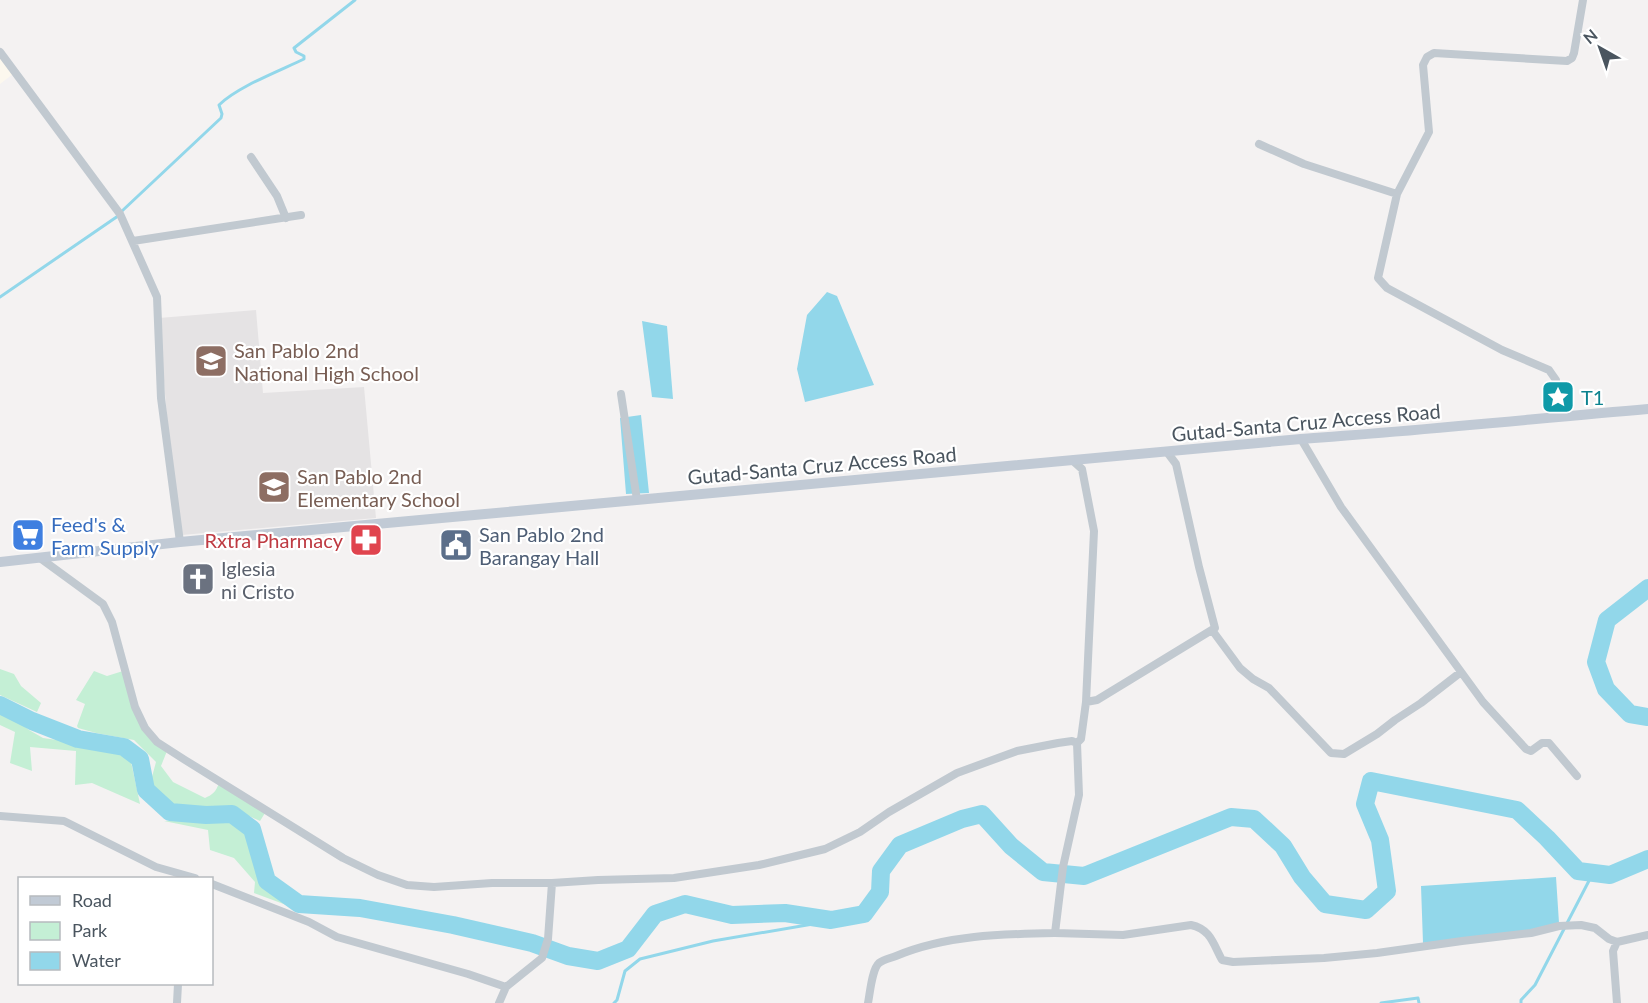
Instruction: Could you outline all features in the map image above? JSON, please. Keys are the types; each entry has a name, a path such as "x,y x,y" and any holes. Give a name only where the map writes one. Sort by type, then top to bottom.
{"main road":[{"name":"Gutad-Santa Cruz Access Road","path":"0,562 180,542 1301,439 1419,431 1550,417 1648,410"}],"street":[{"path":"1550,417 1556,380 1549,370 1502,350 1387,288 1378,278 1397,194 1429,132 1423,65 1426,57 1434,53 1568,62 1574,53 1583,0"},
{"path":"0,52 120,214 157,297 161,398 180,542"},
{"path":"1259,144 1304,164 1397,194"},
{"path":"251,157 277,196 286,218"},
{"path":"133,241 301,215"},
{"path":"621,394 637,500"},
{"path":"1301,439 1341,507 1483,702 1526,749 1531,751 1542,743 1549,743 1577,776"},
{"path":"1086,702 1097,700 1215,628 1176,464 1167,452"},
{"path":"1056,931 1064,867 1079,795 1077,743 1081,739 1086,702 1094,531 1082,469 1072,460"},
{"path":"40,558 103,604 112,622 135,707 145,728 157,742 343,858 378,875 407,885 552,884 674,878 759,866 825,849 860,831 957,773 1017,751 1072,741 1077,743"},
{"path":"1212,630 1240,668 1269,688 1331,753 1344,754 1421,703 1461,672"},
{"path":"0,816 64,821 156,867 185,877"},
{"path":"213,884 309,922 337,937 506,987"},
{"path":"499,1003 506,987 542,958 549,939 552,884"},
{"path":"868,1003 874,972 878,964 935,943 962,938 1056,931 1123,935 1191,925 1206,931 1222,960 1233,962 1377,953 1531,933 1558,926 1581,925 1595,928 1617,942 1648,935"},
{"path":"1617,942 1613,951 1617,1003"},
{"path":"177,1003 178,985"}],"shaded area":[{"path":"0,55 13,74 0,84"},
{"path":"256,310 263,393 364,387 376,518 182,535 170,456 159,318"}],"green space":[{"path":"0,669 14,674 21,686 41,703 37,712 0,695"},
{"path":"94,671 107,676 123,671 133,706 167,751 161,766 173,782 205,798 217,789 219,783 265,813 260,821 234,809 174,809 149,788 156,762 134,740 78,728 85,704 76,700"},
{"path":"0,711 10,715 43,738 85,744 96,750 119,752 130,757 140,804 92,783 75,785 76,751 30,747 32,771 10,763 15,732 0,725"},
{"path":"231,820 248,834 266,888 297,909 254,893 255,882 234,858 210,850 208,830 164,821"}],"water":[{"path":"827,292 837,296 874,385 805,402 797,369 807,315"},
{"path":"642,321 667,326 673,399 652,397"},
{"path":"641,415 649,493 626,494 620,418"},
{"path":"1556,877 1559,923 1530,930 1423,943 1421,886"}],"waterway":[{"path":"122,211 221,118 219,105 247,86 304,59 304,56 296,52 294,48 355,0"},
{"path":"0,297 118,216"},
{"path":"1648,588 1607,620 1596,662 1606,689 1630,714 1648,717"},
{"path":"0,705 32,721 78,739 124,747 140,759 146,790 170,812 206,815 232,814 252,829 267,881 299,904 360,908 453,925 532,943 568,956 598,961 628,949 655,914 685,904 732,915 785,913 831,920 864,914 880,892 881,871 900,845 962,819 982,814 1011,846 1043,872 1084,876 1231,817 1254,819 1283,846 1302,877 1325,904 1366,910 1387,891 1380,840 1365,804 1371,781 1517,810 1578,871 1610,875 1648,859"},
{"path":"1521,1003 1521,1000 1535,985 1593,873"},
{"path":"614,1003 617,1000 625,971 640,959 713,941 813,924 821,919"},
{"path":"1381,1003 1418,998 1419,1003"}],"place":[{"name":"San Pablo 2nd National High School","path":"211,361"},
{"name":"T1","path":"1558,397"},
{"name":"San Pablo 2nd Elementary School","path":"274,487"},
{"name":"Feed's & Farm Supply","path":"28,535"},
{"name":"Rxtra Pharmacy","path":"366,540"},
{"name":"San Pablo 2nd Barangay Hall","path":"456,545"},
{"name":"Iglesia ni Cristo","path":"198,579"}]}
